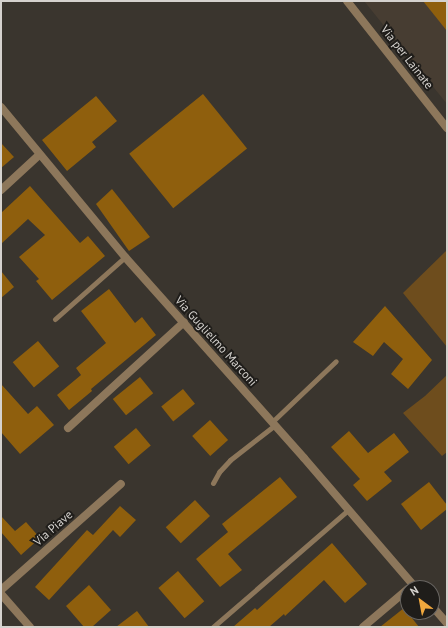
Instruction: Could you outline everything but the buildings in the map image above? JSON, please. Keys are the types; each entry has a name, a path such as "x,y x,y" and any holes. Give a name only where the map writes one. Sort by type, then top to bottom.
{"street":[{"name":"Via per Lainate","path":"347,1 447,128"},
{"name":"Via Guglielmo Marconi","path":"1,107 125,256 349,509 406,580"},
{"path":"1,190 39,154"},
{"path":"68,428 184,322"},
{"name":"Via Piave","path":"1,590 121,484"},
{"path":"1,594 30,627"},
{"path":"363,627 400,597"},
{"path":"440,615 447,623"}],"lane":[{"path":"55,319 125,256"},
{"path":"213,482 219,472 230,460 274,423 336,361"},
{"path":"213,627 349,509"}],"shaded area":[{"path":"364,1 447,1 447,104"},
{"path":"447,250 447,347 403,293"},
{"path":"447,375 447,452 442,456 403,413 425,396"}]}
